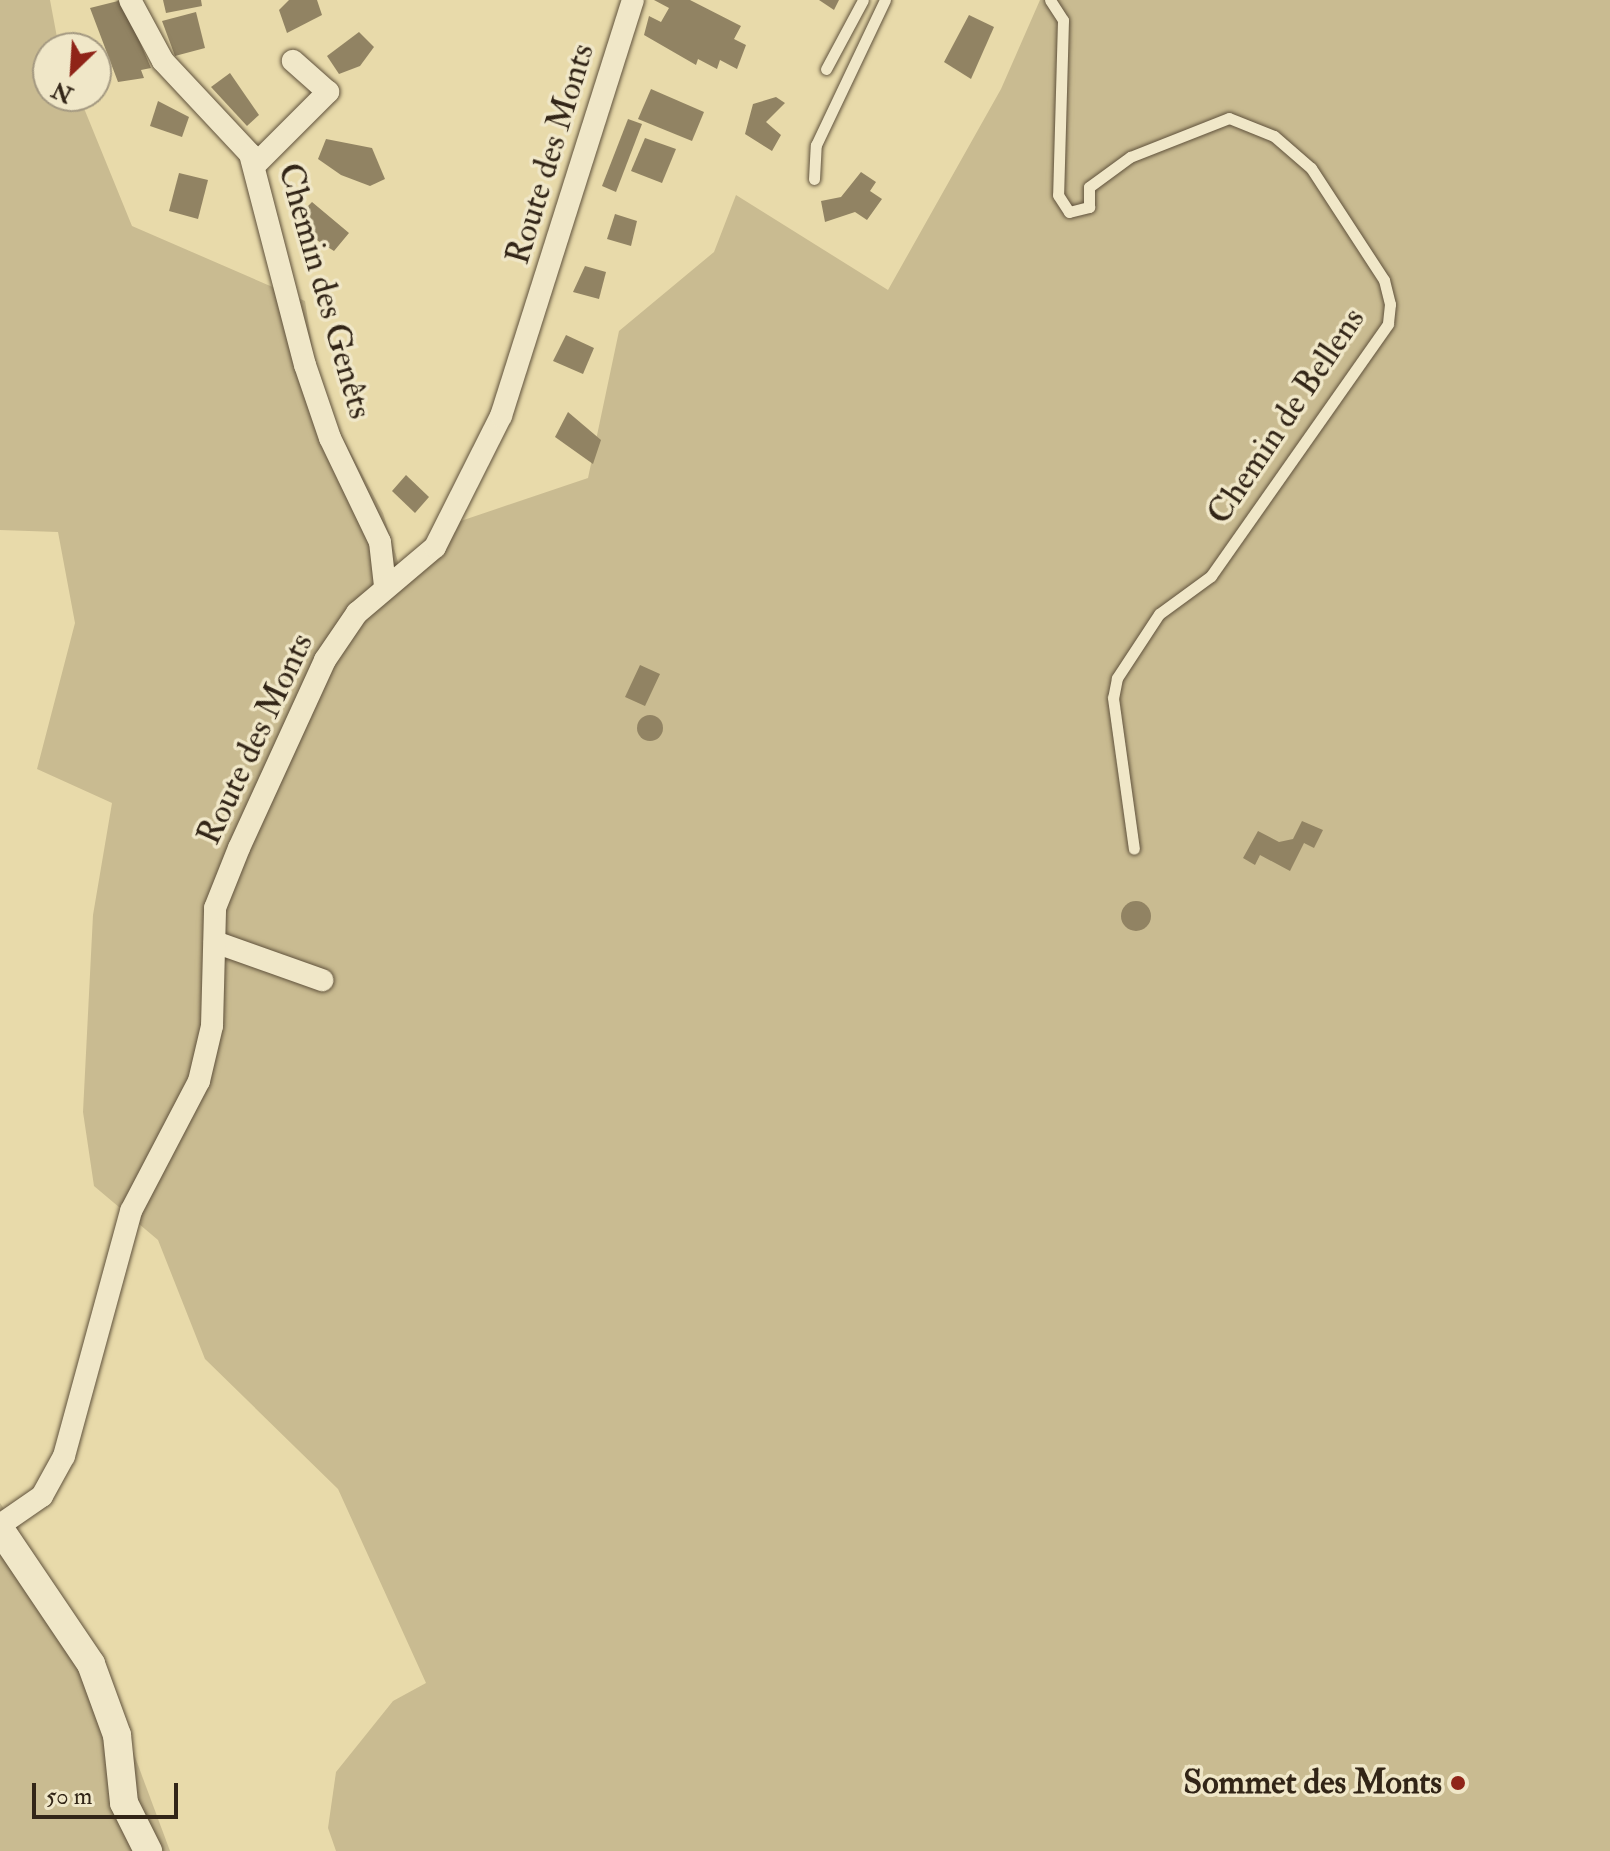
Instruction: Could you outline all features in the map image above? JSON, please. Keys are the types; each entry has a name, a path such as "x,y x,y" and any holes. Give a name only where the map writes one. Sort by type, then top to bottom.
{"street":[{"name":"Chemin des Genêts","path":"130,0 163,61 221,117 254,166 305,365 330,438 380,542 385,586"},
{"name":"Route des Monts","path":"0,1527 42,1496 64,1456 131,1211 199,1081 212,1026 215,908 325,660 385,586 435,547 501,416 633,0"},
{"path":"254,166 328,92 293,61"},
{"path":"215,942 322,980"},
{"path":"0,1527 91,1664 117,1735 124,1803 148,1851"}],"lane":[{"path":"826,69 863,0"},
{"path":"814,179 816,145 885,0"},
{"name":"Chemin de Bellens","path":"1050,0 1063,20 1058,195 1069,212 1089,207 1089,187 1130,157 1229,118 1274,136 1311,168 1384,280 1390,304 1388,324 1211,576 1159,614 1117,678 1113,698 1134,849"}],"shaded area":[{"path":"0,0 50,0 56,32 32,32 32,112 86,112 132,226 305,301 320,395 383,513 399,565 437,529 588,478 619,331 714,252 736,195 888,290 1001,89 1040,0 1610,0 1610,1851 336,1851 328,1828 336,1772 393,1701 426,1683 338,1489 205,1359 158,1240 94,1186 83,1112 93,915 112,803 37,769 75,623 58,532 0,530"},
{"path":"0,1503 93,1644 170,1851 0,1851"}],"building":[{"path":"122,0 151,68 141,70 144,78 118,82 112,66 112,32 99,32 90,8"},
{"path":"163,0 201,0 202,6 166,13"},
{"path":"289,0 317,0 322,15 287,33 279,10"},
{"path":"654,0 690,0 741,26 734,39 746,45 737,69 720,60 717,69 698,59 696,65 644,35 649,16 661,22 669,8"},
{"path":"819,0 839,0 834,10"},
{"path":"196,12 205,48 175,56 162,21"},
{"path":"969,15 994,27 971,79 944,62"},
{"path":"359,32 374,47 360,66 339,74 327,56"},
{"path":"230,73 259,115 247,126 211,87"},
{"path":"651,89 704,112 692,141 638,119"},
{"path":"776,97 785,103 766,122 781,135 772,151 745,134 753,104"},
{"path":"158,101 189,117 182,137 150,126"},
{"path":"628,119 642,124 616,192 602,186"},
{"path":"645,138 676,149 662,183 631,171"},
{"path":"326,139 372,148 385,179 370,186 341,175 318,159"},
{"path":"861,172 876,182 870,191 882,199 867,220 855,212 825,222 821,201 841,197"},
{"path":"179,173 208,180 198,219 169,211"},
{"path":"312,202 349,233 334,251 304,232 311,220 302,212"},
{"path":"615,214 637,221 631,246 607,239"},
{"path":"585,266 606,272 599,299 573,292"},
{"path":"566,335 594,348 583,374 553,361"},
{"path":"568,412 601,440 593,464 555,437"},
{"path":"406,475 429,497 415,513 392,491"},
{"path":"640,665 660,674 645,706 625,697"},
{"path":"650,715 659,719 663,728 659,737 650,741 641,737 637,728 641,719"},
{"path":"1302,821 1323,830 1314,848 1304,843 1290,871 1260,855 1255,865 1243,858 1258,831 1279,842 1293,839"},
{"path":"1136,901 1142,902 1150,910 1150,922 1142,930 1136,931 1130,930 1122,922 1121,916 1122,910 1130,902"}],"place":[{"name":"Sommet des Monts","path":"1458,1783"}]}
